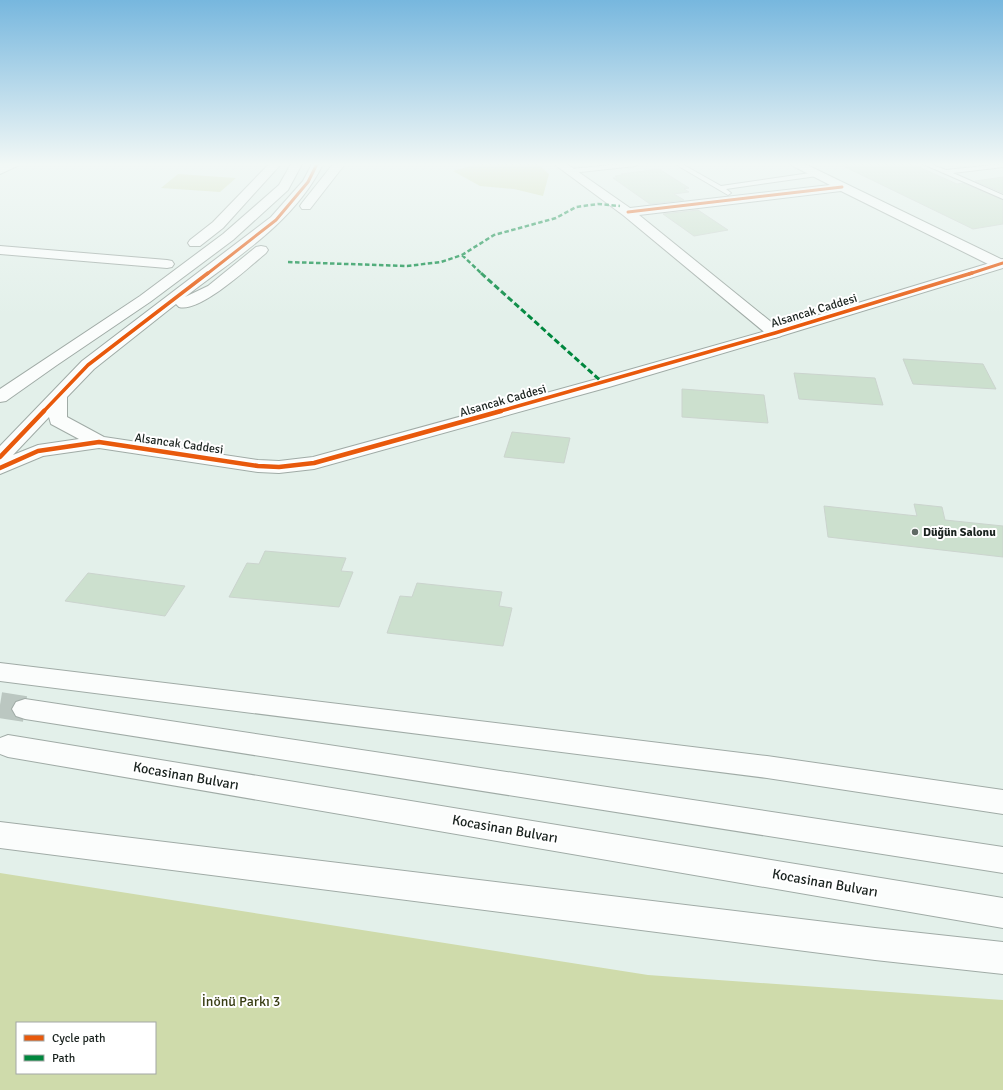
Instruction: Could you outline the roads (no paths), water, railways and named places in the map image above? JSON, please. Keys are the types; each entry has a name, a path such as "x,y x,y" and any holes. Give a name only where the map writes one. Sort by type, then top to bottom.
{"main road":[{"path":"149,278 218,225 227,215"},
{"path":"0,397 51,361 145,299 228,237 253,215"},
{"path":"0,457 88,365 276,220 280,215"},
{"path":"631,215 775,333"},
{"path":"900,215 1001,263"},
{"path":"130,332 213,289 272,242"},
{"path":"0,250 167,264"},
{"name":"Alsancak Caddesi","path":"0,468 38,451 98,442 258,466 279,467 314,463 775,333 1001,263"},
{"path":"51,361 113,305 131,292"},
{"name":"Alsancak Caddesi","path":"58,397 58,420 98,442"},
{"path":"0,662 38,678"},
{"path":"0,672 38,678 767,767 1003,802"},
{"path":"0,677 38,678"},
{"path":"25,709 1003,860"},
{"name":"Kocasinan Bulvarı","path":"8,746 1003,913"},
{"path":"767,767 1003,816"},
{"path":"0,835 859,942 1003,958"}],"tunnel":[{"path":"0,705 25,709"}],"place":[{"name":"Düğün Salonu","path":"915,532"}],"park label":[{"name":"İnönü Parkı 3","path":"241,1001"}]}
